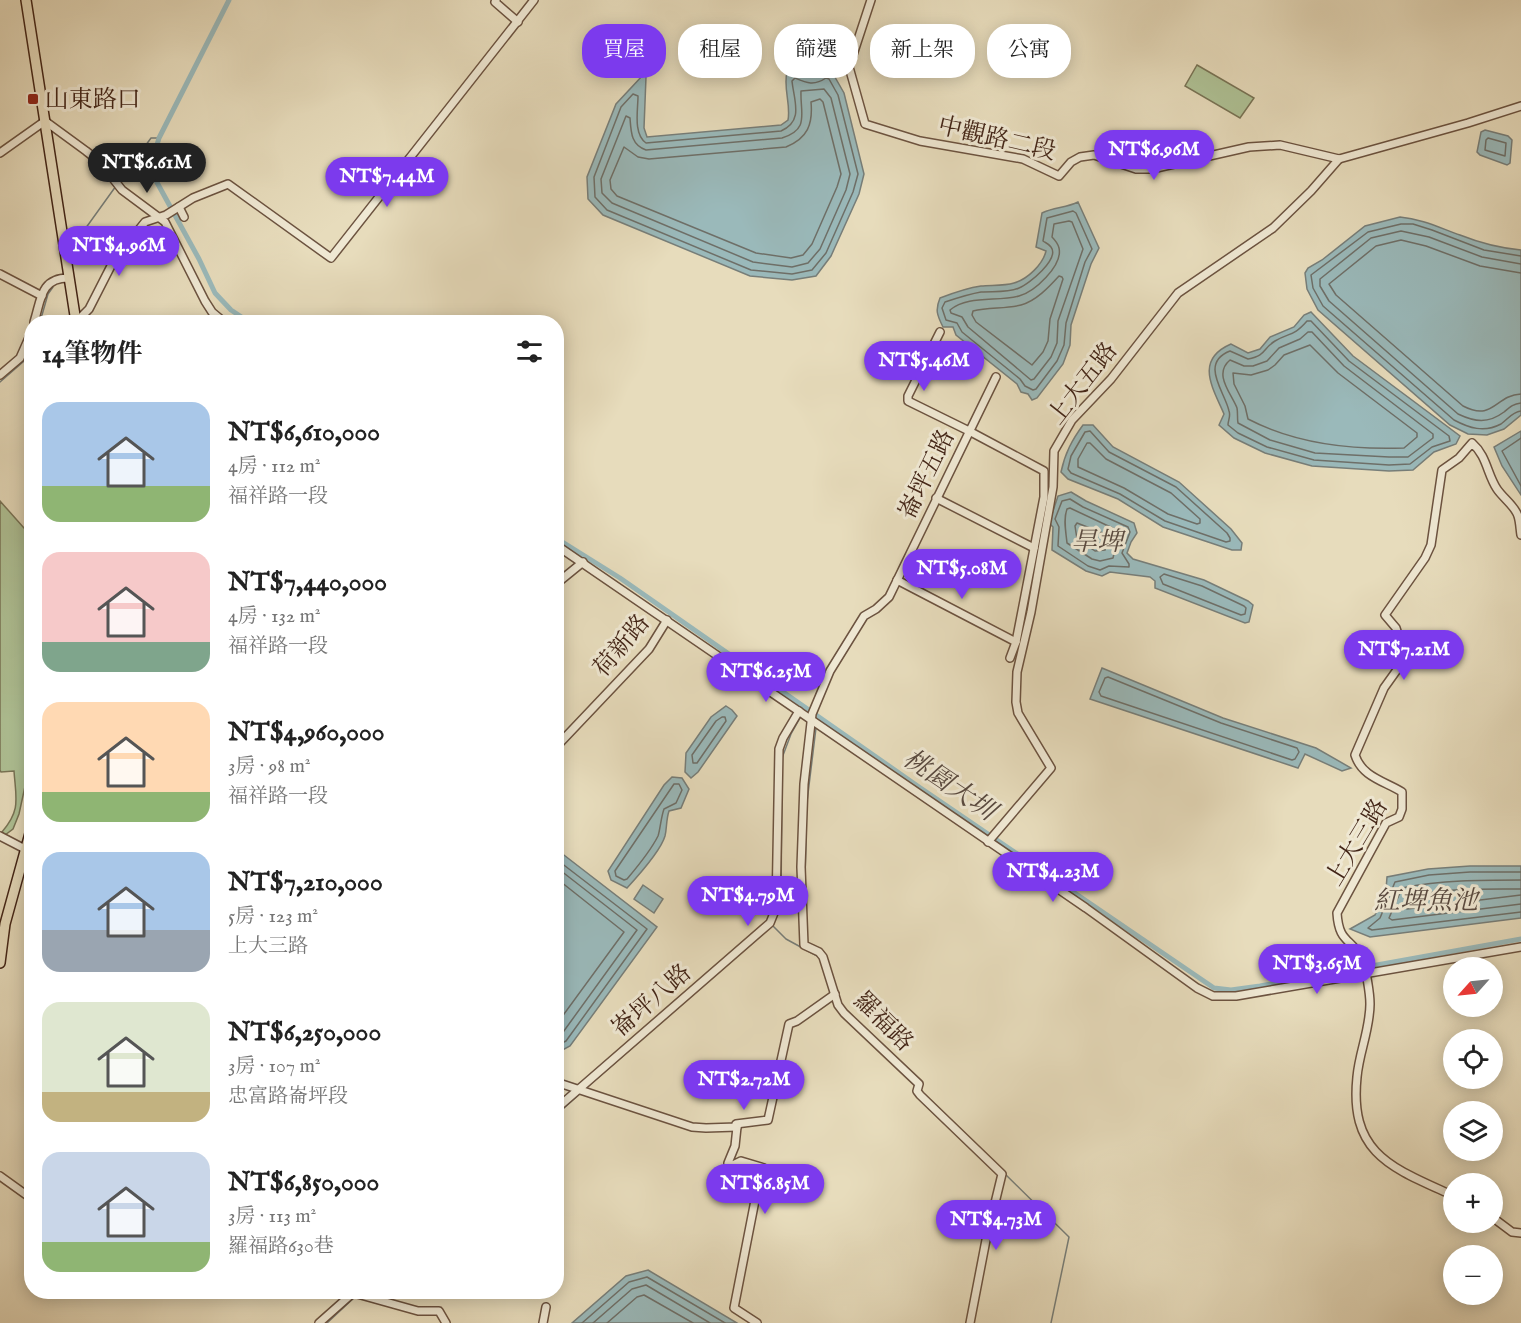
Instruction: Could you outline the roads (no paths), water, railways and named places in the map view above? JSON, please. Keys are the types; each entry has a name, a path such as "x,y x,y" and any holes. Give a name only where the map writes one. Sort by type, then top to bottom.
{"main road":[{"path":"26,0 75,315"},
{"path":"0,963 2,924 24,862"}],"street":[{"path":"496,0 495,2 518,22"},
{"path":"83,315 89,309 113,262 146,222 163,216 193,198 228,184 331,258 534,0"},
{"name":"中觀路二段","path":"871,0 849,67 865,124 920,141 1023,159 1059,176 1071,162 1080,157 1094,155 1136,169 1152,169 1249,147 1280,145 1339,159 1521,106"},
{"path":"0,153 45,121 100,162 116,183 163,216 205,301 218,315"},
{"name":"上大五路","path":"988,841 1051,768 1018,713 1016,702 1017,672 1032,612 1053,487 1054,452 1072,420 1111,379 1178,293 1273,228 1311,191 1339,159"},
{"path":"178,208 184,217"},
{"path":"0,274 42,296"},
{"path":"36,315 45,287 53,280 68,278"},
{"path":"940,332 908,396 908,402 969,430 1043,469 1046,478 1016,642 1010,658"},
{"path":"0,375 20,358 24,349"},
{"name":"崙坪五路","path":"813,717 818,696 830,671 864,616 889,597 996,377"},
{"name":"上大三路","path":"1443,1190 1390,1164 1378,1154 1364,1136 1359,1125 1357,1077 1370,1005 1362,961 1355,949 1343,938 1338,927 1337,913 1386,823 1399,817 1402,809 1402,795 1400,790 1368,774 1358,764 1355,755 1384,688 1404,660 1396,628 1385,615 1425,558 1431,545 1442,470 1459,458 1472,443 1485,460 1496,487 1516,510 1521,535"},
{"path":"1046,478 1053,472"},
{"path":"936,498 1034,548"},
{"path":"564,550 799,711 813,717 1197,988 1213,996 1236,996 1521,947"},
{"path":"564,577 583,562"},
{"path":"897,580 1016,642"},
{"name":"荷新路","path":"564,739 649,649 667,620"},
{"name":"崙坪八路","path":"564,1103 770,923 776,908 779,749 799,711"},
{"name":"羅福路","path":"813,717 804,784 801,867 804,945 819,952 823,957 838,1005 844,1013 920,1084 918,1088 1002,1174 970,1323"},
{"path":"0,836 24,854"},
{"path":"757,1323 734,1308 759,1180 764,1168 741,1161 733,1165 728,1163 735,1146 736,1124 768,1120 789,1024 797,1021 835,994"},
{"path":"564,1085 692,1127 736,1127"},
{"path":"0,1176 24,1193"},
{"path":"1503,1225 1512,1232 1521,1233"},
{"path":"319,1323 345,1299"},
{"path":"376,1299 418,1311 439,1311 446,1323"},
{"path":"543,1323 546,1307"}],"water":[{"path":"640,78 646,78 644,128 647,137 781,125 788,120 786,78 835,78 844,93 864,174 859,194 831,256 816,276 792,280 750,276 603,215 588,199 587,177 616,104"},
{"path":"1485,130 1508,136 1512,140 1510,163 1507,165 1477,152 1481,132"},
{"path":"1078,202 1099,248 1091,264 1071,325 1070,345 1063,364 1037,398 1032,400 1028,394 1021,392 1017,384 956,335 953,327 943,327 937,309 940,298 981,286 1010,284 1029,275 1042,261 1046,251 1036,247 1042,213"},
{"path":"1400,217 1423,222 1483,243 1521,250 1521,415 1504,429 1487,435 1468,434 1450,425 1318,310 1307,289 1305,273 1308,268 1322,260 1365,226"},
{"path":"1311,312 1353,356 1460,436 1456,444 1434,452 1413,470 1389,471 1312,466 1265,453 1234,438 1219,425 1224,414 1210,375 1213,358 1231,344 1248,353 1260,349 1270,337 1294,327 1304,315"},
{"path":"1083,425 1093,425 1113,447 1179,482 1231,529 1242,543 1241,550 1232,550 1163,527 1118,499 1068,479 1061,472 1069,447"},
{"path":"1521,431 1521,495 1502,466 1494,447"},
{"name":"旱埤","path":"1071,492 1134,523 1137,533 1127,553 1133,559 1204,580 1248,601 1253,605 1249,622 1245,623 1155,588 1155,581 1150,577 1110,572 1102,576 1086,571 1052,550 1053,527 1049,523 1058,496"},
{"path":"1102,668 1223,718 1316,748 1351,768 1342,771 1305,754 1298,768 1090,699"},
{"path":"726,706 737,716 698,772 691,778 685,772 686,753 711,717"},
{"path":"672,777 682,778 689,789 681,808 669,811 663,842 649,863 627,888 611,880 608,871 664,785"},
{"path":"564,855 657,927 570,1046 564,1049"},
{"name":"紅埤魚池","path":"1521,866 1521,918 1370,937 1350,929 1375,915 1386,890 1387,877 1428,869"},
{"path":"643,885 663,899 654,913 634,899"},
{"path":"648,1270 737,1323 572,1323 626,1276"}],"waterway":[{"name":"桃園大圳","path":"229,0 159,138 154,155 154,177 215,293 238,315"},
{"path":"119,182 151,138 159,138"},
{"path":"75,243 116,186"},
{"path":"42,315 48,294 53,287"},
{"path":"0,382 24,361"},
{"name":"桃園大圳","path":"564,543 620,578 919,787 1214,988 1231,990 1260,986 1521,939"},
{"path":"782,758 800,718"},
{"path":"806,810 816,728"},
{"path":"779,908 781,903 782,775"},
{"path":"805,882 806,835"},
{"path":"773,926 786,939 819,957 821,961"},
{"path":"585,1089 697,991"},
{"path":"921,1091 954,1123"},
{"path":"564,1108 582,1092"},
{"path":"1004,1173 1069,1237 1051,1323"},
{"path":"327,1323 353,1299"}],"place":[{"name":"山東路口","path":"33,99"}]}
